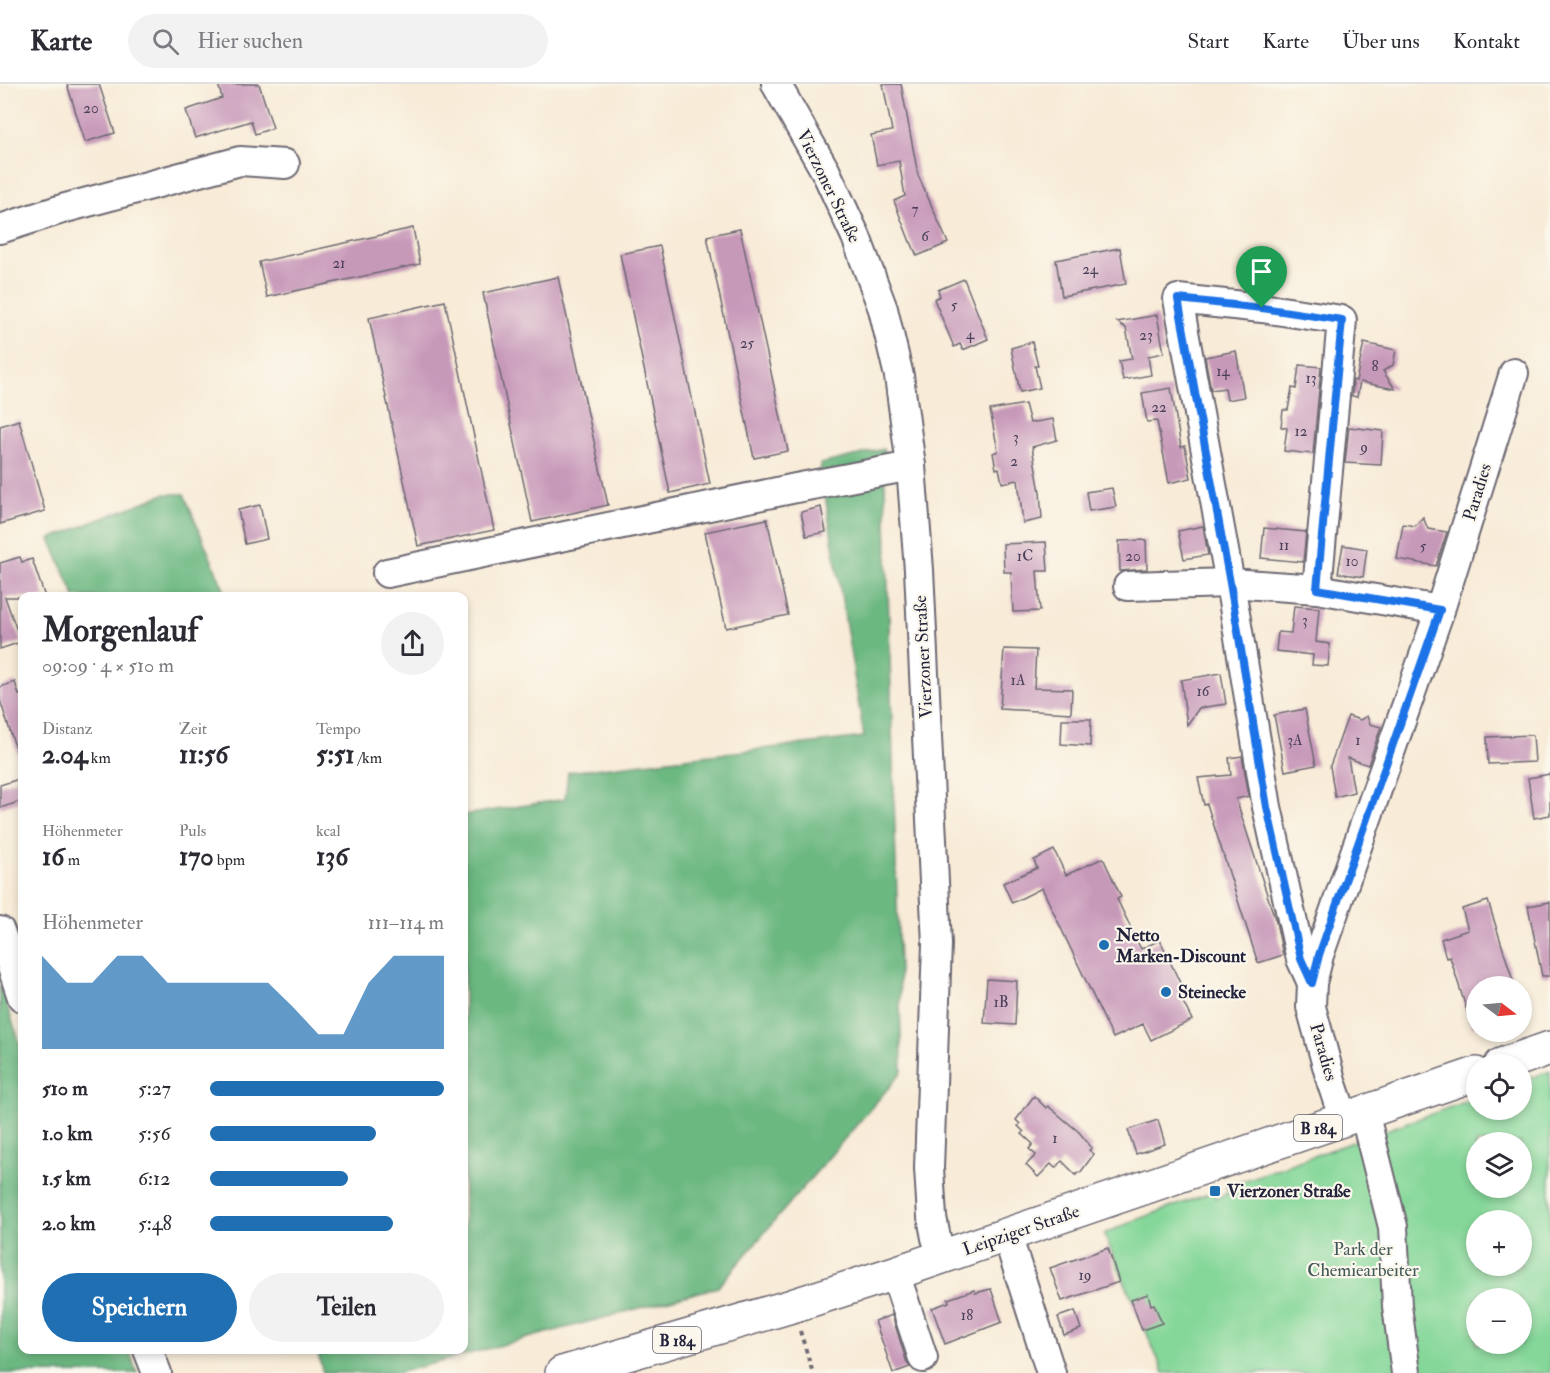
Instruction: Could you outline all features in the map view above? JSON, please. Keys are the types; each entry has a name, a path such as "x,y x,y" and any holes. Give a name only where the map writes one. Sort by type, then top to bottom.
{"main road":[{"path":"1532,1054 1550,1048"},
{"name":"Leipziger Straße","path":"562,1373 792,1306 895,1273 1466,1077"}],"street":[{"name":"Vierzoner Straße","path":"776,84 826,172 856,237 883,309 898,376 911,466 919,570 937,944 929,1168 932,1217 943,1257"},
{"path":"0,229 62,209 240,161 285,164"},
{"name":"Paradies","path":"1312,983 1301,959 1267,807 1230,583 1178,299 1342,320 1317,589"},
{"name":"Paradies","path":"1406,1373 1397,1306 1393,1227 1354,1115 1332,1084 1311,1007 1312,983 1327,932 1440,610 1514,373"},
{"path":"387,573 911,466"},
{"path":"1128,586 1230,583 1317,589 1440,610"},
{"path":"0,931 18,985"},
{"path":"1007,1235 1051,1373"},
{"path":"895,1273 923,1358"},
{"path":"150,1354 157,1373"}],"path":[{"path":"792,1306 813,1373"}],"green space":[{"path":"884,449 902,1072 718,1287 398,1373 323,1373 318,1354 468,1354 468,814 565,799 568,772 864,737 820,464"},
{"path":"164,494 184,494 225,592 73,592 50,539"},
{"path":"0,985 18,1037 18,1354 130,1354 137,1373 0,1373"},
{"name":"Park der Chemiearbeiter","path":"1550,1071 1550,1373 1164,1373 1104,1234 1214,1192 1216,1198 1228,1193 1226,1187 1466,1102 1466,1120 1532,1120 1532,1077"}],"building":[{"path":"67,84 99,84 115,133 85,142"},
{"path":"218,84 259,84 273,128 255,134 251,121 195,138 186,110 222,98"},
{"path":"883,84 901,84 918,175 948,243 917,256 894,201 905,196 899,161 877,165 871,135 892,131"},
{"path":"413,228 420,264 267,297 259,262"},
{"path":"740,229 788,451 754,458 707,236"},
{"path":"660,246 710,484 670,493 620,254"},
{"path":"1120,248 1126,284 1062,296 1056,260"},
{"path":"558,277 608,505 532,522 483,293"},
{"path":"964,279 988,339 963,350 960,344 954,347 934,299 940,296 938,290"},
{"path":"445,301 494,530 418,546 369,318"},
{"path":"1157,315 1164,353 1148,356 1151,375 1123,380 1119,361 1132,359 1126,328 1117,322"},
{"path":"1032,342 1040,388 1020,392 1011,348"},
{"path":"1364,343 1396,350 1393,365 1383,371 1395,389 1360,382 1357,397 1352,396 1353,380 1356,381"},
{"path":"1236,351 1244,397 1227,400 1225,388 1211,390 1205,357"},
{"path":"1299,365 1321,367 1313,454 1284,451 1287,428 1281,427 1283,410 1288,410 1292,388 1296,389"},
{"path":"1171,388 1181,447 1185,446 1191,478 1169,483 1157,421 1147,422 1142,393"},
{"path":"1025,404 1030,423 1053,419 1057,440 1032,447 1042,519 1023,523 1018,480 1002,483 999,468 996,469 993,453 998,451 990,410"},
{"path":"19,420 45,511 0,524 0,426"},
{"path":"1349,427 1383,431 1381,465 1345,463"},
{"path":"1112,488 1116,507 1089,511 1086,492"},
{"path":"260,505 267,539 245,544 238,510"},
{"path":"821,507 826,532 806,536 801,512"},
{"path":"1423,517 1428,529 1447,532 1436,566 1397,559 1403,524 1415,526"},
{"path":"767,519 788,615 726,628 705,532"},
{"path":"1203,526 1208,555 1184,559 1178,531"},
{"path":"1264,528 1306,532 1303,562 1261,558"},
{"path":"1146,540 1147,569 1120,571 1119,541"},
{"path":"1046,542 1048,571 1037,571 1040,611 1013,612 1011,572 1004,572 1003,544"},
{"path":"1343,545 1367,549 1363,577 1338,573"},
{"path":"20,557 22,562 32,559 43,592 18,592 18,597 5,597 18,634 18,643 0,649 0,563"},
{"path":"1294,606 1319,608 1316,642 1330,644 1328,666 1312,665 1313,655 1276,651 1278,632 1291,633"},
{"path":"1004,649 1036,650 1034,688 1072,689 1071,713 1000,709"},
{"path":"1221,673 1226,704 1199,708 1187,725 1181,680"},
{"path":"15,682 18,692 18,756 0,700 0,687"},
{"path":"1305,709 1316,765 1285,771 1274,715"},
{"path":"1348,716 1360,720 1367,716 1370,724 1381,727 1368,765 1348,758 1354,792 1335,797 1330,766"},
{"path":"1062,719 1091,719 1090,746 1061,744"},
{"path":"1533,735 1535,762 1488,764 1487,737"},
{"path":"1242,756 1249,796 1236,799 1276,922 1283,955 1258,963 1207,804 1204,805 1198,778 1231,775 1229,758"},
{"path":"1550,774 1550,815 1534,818 1528,778"},
{"path":"18,779 18,802 0,808 0,785"},
{"name":"Netto Marken-Discount","path":"1054,850 1066,875 1103,858 1121,897 1117,899 1141,949 1160,940 1181,985 1178,992 1192,1020 1151,1040 1143,1024 1113,1038 1042,888 1012,903 1003,883 1037,868 1034,860"},
{"path":"1488,901 1512,976 1466,976 1466,1008 1450,957 1446,958 1441,939 1468,930 1462,909"},
{"path":"1550,902 1550,976 1542,976 1528,906"},
{"path":"987,979 1017,981 1015,1025 984,1023"},
{"path":"1034,1096 1046,1108 1048,1106 1079,1132 1092,1148 1089,1150 1094,1154 1080,1173 1076,1175 1062,1161 1055,1168 1051,1164 1038,1177 1026,1165 1036,1155 1029,1149 1033,1144 1022,1134 1024,1132 1016,1120"},
{"path":"1158,1120 1165,1144 1136,1154 1128,1130"},
{"path":"1108,1248 1119,1282 1062,1301 1050,1268"},
{"path":"991,1289 1002,1322 945,1344 932,1308 949,1302 948,1299 974,1290 975,1293"},
{"path":"1148,1294 1151,1305 1154,1304 1162,1323 1142,1330 1131,1300"},
{"path":"1075,1311 1081,1329 1064,1335 1058,1317"},
{"path":"892,1315 910,1367 893,1373 875,1321"}],"place":[{"name":"Netto Marken-Discount","path":"1104,945"},
{"name":"Steinecke","path":"1166,992"},
{"name":"Vierzoner Straße","path":"1215,1191"}],"route":[{"path":"1178,299 1262,308 1342,320 1317,589 1440,610 1319,955 1312,983 1301,959 1267,807 1230,583 1178,299"}]}
